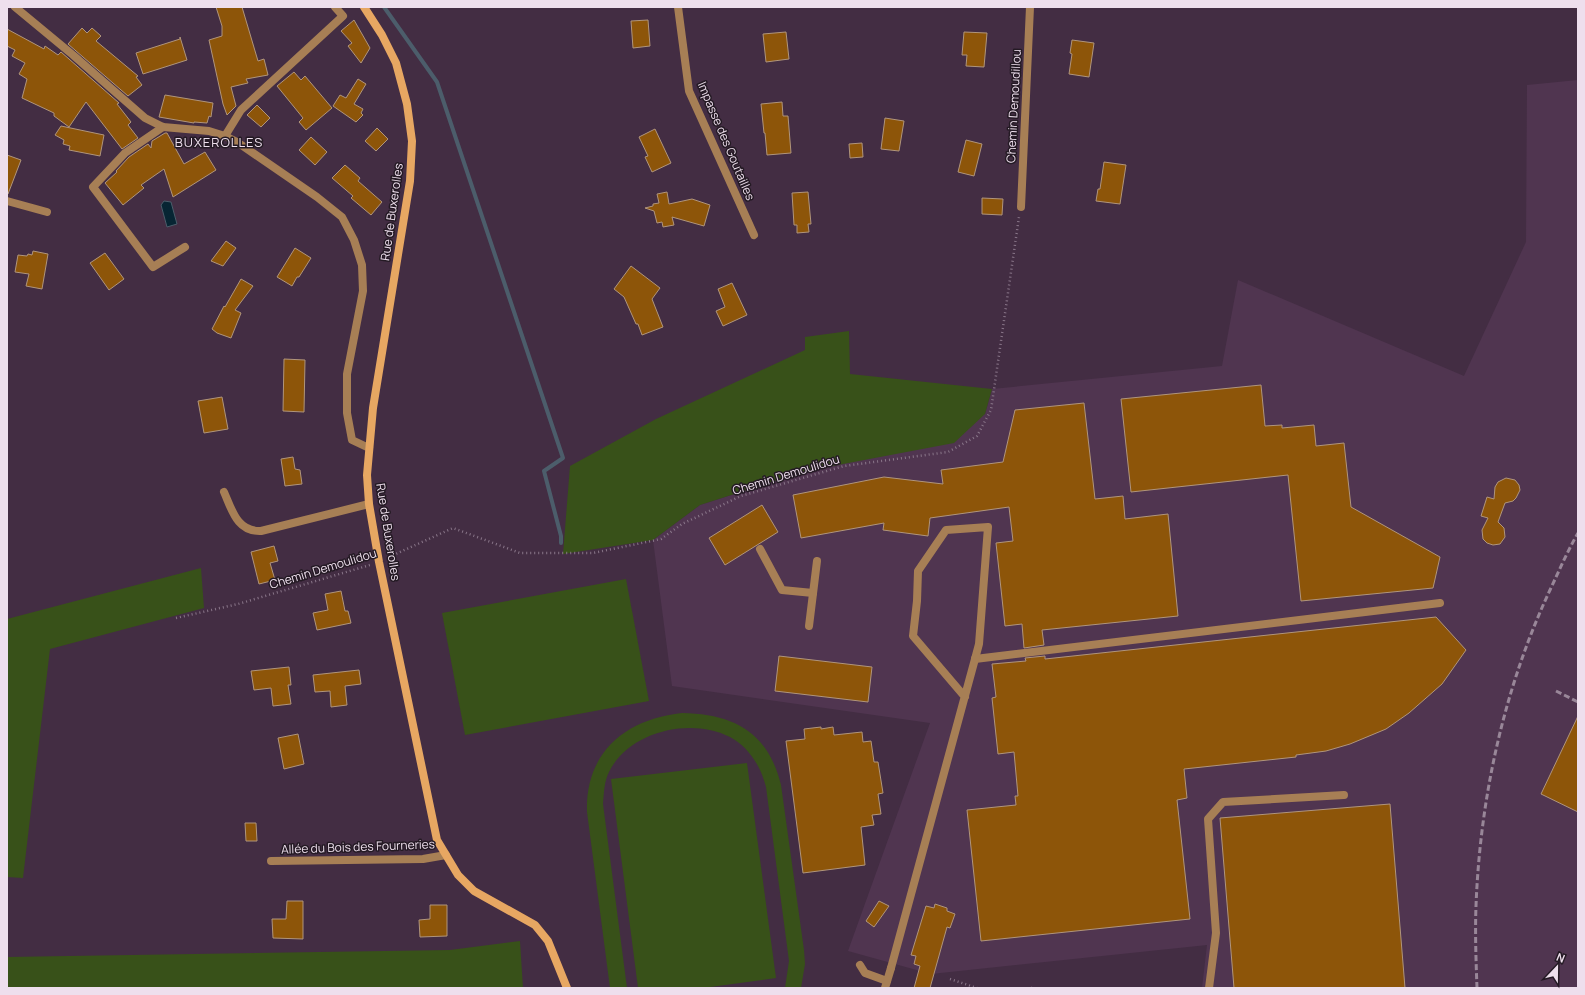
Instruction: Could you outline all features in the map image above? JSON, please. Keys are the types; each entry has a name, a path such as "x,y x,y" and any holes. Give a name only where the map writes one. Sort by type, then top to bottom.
{"street":[{"path":"15,7 145,118 163,127 209,131 237,142 317,197 342,217 354,240 362,265 363,291 347,374 347,414 352,440 369,448"},
{"path":"225,136 242,110 343,16 335,7"},
{"name":"Rue de Buxerolles","path":"364,7 382,35 396,63 407,104 412,141 410,181 373,408 369,448 367,475 369,504 379,562 437,840 458,875 474,891 535,924 548,941 567,988"},
{"name":"Impasse des Goutailles","path":"678,7 689,91 754,235"},
{"name":"Chemin Demoudillou","path":"1021,207 1030,7"},
{"path":"163,127 125,153 93,187 153,267 185,247"},
{"path":"7,201 47,212"},
{"path":"224,492 231,509 241,526 252,531 261,531 369,504"},
{"path":"860,965 865,974 886,984 980,644 988,527 946,530 918,571 917,601 913,636 965,697"},
{"path":"760,548 782,590 813,593"},
{"path":"809,626 817,562"},
{"path":"975,659 1440,603"},
{"path":"1209,988 1216,933 1208,819 1223,802 1344,795"},
{"name":"Allée du Bois des Fourneries","path":"271,861 423,859 446,855"}],"path":[{"name":"Chemin Demoulidou","path":"176,618 238,604 379,562 453,528 520,553 593,553 661,539 682,524 748,494 844,466 948,452 977,436 991,410 1021,207"},
{"path":"950,979 977,988"}],"shaded area":[{"path":"1578,80 1578,988 1202,988 1207,945 931,974 848,951 930,723 672,686 653,540 700,505 985,414 992,389 1222,366 1238,280 1464,376 1526,242 1527,85"}],"green space":[{"path":"849,331 850,374 992,389 985,414 954,443 806,471 700,505 653,540 563,554 570,466 656,419 805,350 805,337"},
{"path":"201,568 204,608 50,649 23,878 7,877 7,619"},
{"path":"626,579 649,701 465,735 442,613"},
{"path":"682,713 718,717 733,722 758,739 775,767 781,785 804,950 805,964 801,988 785,988 789,961 766,787 761,772 753,758 743,746 730,737 714,731 697,728 680,728 662,732 631,746 618,758 607,776 604,788 603,804 627,988 610,988 587,812 588,791 593,772 601,756 613,742 627,731 643,723"},
{"path":"747,763 776,978 703,988 638,988 611,779"},
{"path":"520,941 523,988 7,988 7,957 450,950"}],"water":[{"path":"164,201 171,202 177,224 167,227 161,205"}],"building":[{"path":"216,7 242,7 258,61 264,59 268,75 246,79 248,83 231,87 236,106 227,115 223,104 209,40 222,36 222,26"},
{"path":"354,20 370,48 361,63 348,46 352,43 341,31"},
{"path":"648,20 650,46 633,48 631,21"},
{"path":"82,28 87,33 92,28 101,36 96,41 138,76 136,77 142,85 128,96 68,44"},
{"path":"7,29 44,49 45,46 58,55 61,52 119,103 117,104 131,122 128,125 138,138 122,149 86,102 69,127 54,116 54,113 22,98 27,79 19,74 25,63 12,56 15,50 7,46"},
{"path":"786,32 789,59 766,62 763,34"},
{"path":"964,32 987,33 984,67 966,66 967,55 962,55"},
{"path":"180,37 187,60 143,74 136,53 180,39"},
{"path":"1072,40 1094,43 1089,77 1069,74 1072,54 1070,53"},
{"path":"294,72 301,80 305,76 332,108 306,130 299,122 303,118 277,86"},
{"path":"358,79 366,84 354,104 363,109 361,113 363,115 356,122 333,106 340,95 346,98"},
{"path":"165,95 213,103 211,117 209,116 207,123 194,123 159,117"},
{"path":"782,102 783,116 788,116 791,153 767,155 761,104"},
{"path":"257,105 270,118 261,127 247,115"},
{"path":"885,118 904,121 899,151 881,149"},
{"path":"61,126 104,135 100,156 69,150 70,146 63,144 64,140 55,135"},
{"path":"377,128 388,139 376,151 365,141"},
{"path":"655,129 671,163 652,172 645,157 648,156 639,137"},
{"path":"167,133 184,164 205,152 216,170 173,197 164,169 141,185 144,188 123,205 105,183 117,172 116,171 129,157 148,144 151,148 152,141"},
{"path":"311,137 327,152 315,165 299,150"},
{"path":"966,140 982,144 974,176 958,172"},
{"path":"862,143 863,157 850,158 849,144"},
{"path":"7,155 21,160 8,194 7,194"},
{"path":"1104,162 1126,165 1120,204 1096,201 1098,189 1100,189"},
{"path":"345,165 360,178 358,181 382,202 371,215 351,198 353,196 332,178"},
{"path":"667,192 669,204 692,199 710,205 704,226 672,217 674,225 663,227 662,222 657,223 654,211 645,208 659,203 657,194"},
{"path":"808,192 811,224 808,224 809,232 797,233 797,225 794,225 792,193"},
{"path":"982,198 1003,199 1002,215 982,214"},
{"path":"226,241 236,248 223,266 211,261"},
{"path":"295,248 311,258 292,286 277,277"},
{"path":"33,251 48,254 42,289 26,286 29,274 15,272 18,255 32,255"},
{"path":"105,253 124,279 109,290 90,263"},
{"path":"631,266 660,288 652,299 663,327 642,335 624,297 614,289"},
{"path":"241,279 253,286 235,310 241,313 231,338 217,333 212,329"},
{"path":"732,283 747,315 723,326 716,311 725,307 718,289"},
{"path":"284,359 305,360 304,412 283,411"},
{"path":"1261,385 1265,426 1282,425 1282,428 1314,425 1316,446 1344,443 1351,507 1440,557 1433,588 1301,601 1288,475 1131,492 1121,399"},
{"path":"222,397 228,429 204,433 198,401"},
{"path":"1084,403 1095,499 1123,496 1125,519 1168,514 1178,616 1042,630 1044,645 1024,648 1022,624 1005,626 996,543 1013,541 1009,507 930,518 928,536 883,530 884,523 801,538 793,495 884,477 943,484 941,470 1003,462 1015,410"},
{"path":"293,457 295,469 300,470 302,484 285,486 281,459"},
{"path":"1506,478 1515,480 1519,485 1520,490 1513,501 1505,503 1498,522 1504,528 1505,537 1500,544 1493,545 1487,543 1483,539 1482,530 1488,518 1481,516 1487,497 1494,499 1495,487 1498,482"},
{"path":"762,505 778,532 725,565 709,538"},
{"path":"274,546 278,561 270,563 275,580 259,584 251,552"},
{"path":"341,591 345,611 348,611 351,623 317,630 313,613 328,610 325,594"},
{"path":"1436,617 1466,650 1442,684 1409,713 1386,729 1350,744 1326,751 1296,755 1296,757 1184,769 1187,798 1177,800 1190,919 981,941 967,810 1016,805 1015,796 1018,796 1014,752 998,754 992,698 996,697 992,664 1026,661 1025,658 1045,656 1045,659"},
{"path":"779,656 872,667 868,702 775,691"},
{"path":"289,667 291,685 288,685 291,704 273,706 271,688 254,690 251,671"},
{"path":"359,670 361,684 345,686 347,705 331,707 330,691 315,692 313,675"},
{"path":"1578,716 1578,812 1541,794"},
{"path":"821,727 821,729 833,727 834,735 862,732 863,742 871,741 874,762 878,762 883,793 878,794 881,814 872,815 874,825 861,827 865,865 803,873 786,741 805,739 804,729"},
{"path":"298,734 304,764 284,769 278,738"},
{"path":"1390,804 1405,988 1234,988 1220,818"},
{"path":"245,823 256,823 257,841 246,841"},
{"path":"287,901 303,901 303,939 273,938 272,919 286,919"},
{"path":"879,901 889,906 874,927 866,921"},
{"path":"935,904 947,908 947,911 955,914 950,928 947,927 930,988 914,988 920,966 914,964 916,956 911,955 926,906 934,908"},
{"path":"430,905 447,905 447,936 420,937 419,920 430,919"}],"waterway":[{"path":"384,7 437,82 563,458 544,471 561,536 561,543"}],"railway":[{"path":"1477,988 1476,906 1478,865 1489,784 1497,744 1507,705 1534,627 1570,547 1578,533"},
{"path":"1556,691 1578,702"}],"district":[{"name":"BUXEROLLES","path":"219,142"}]}
